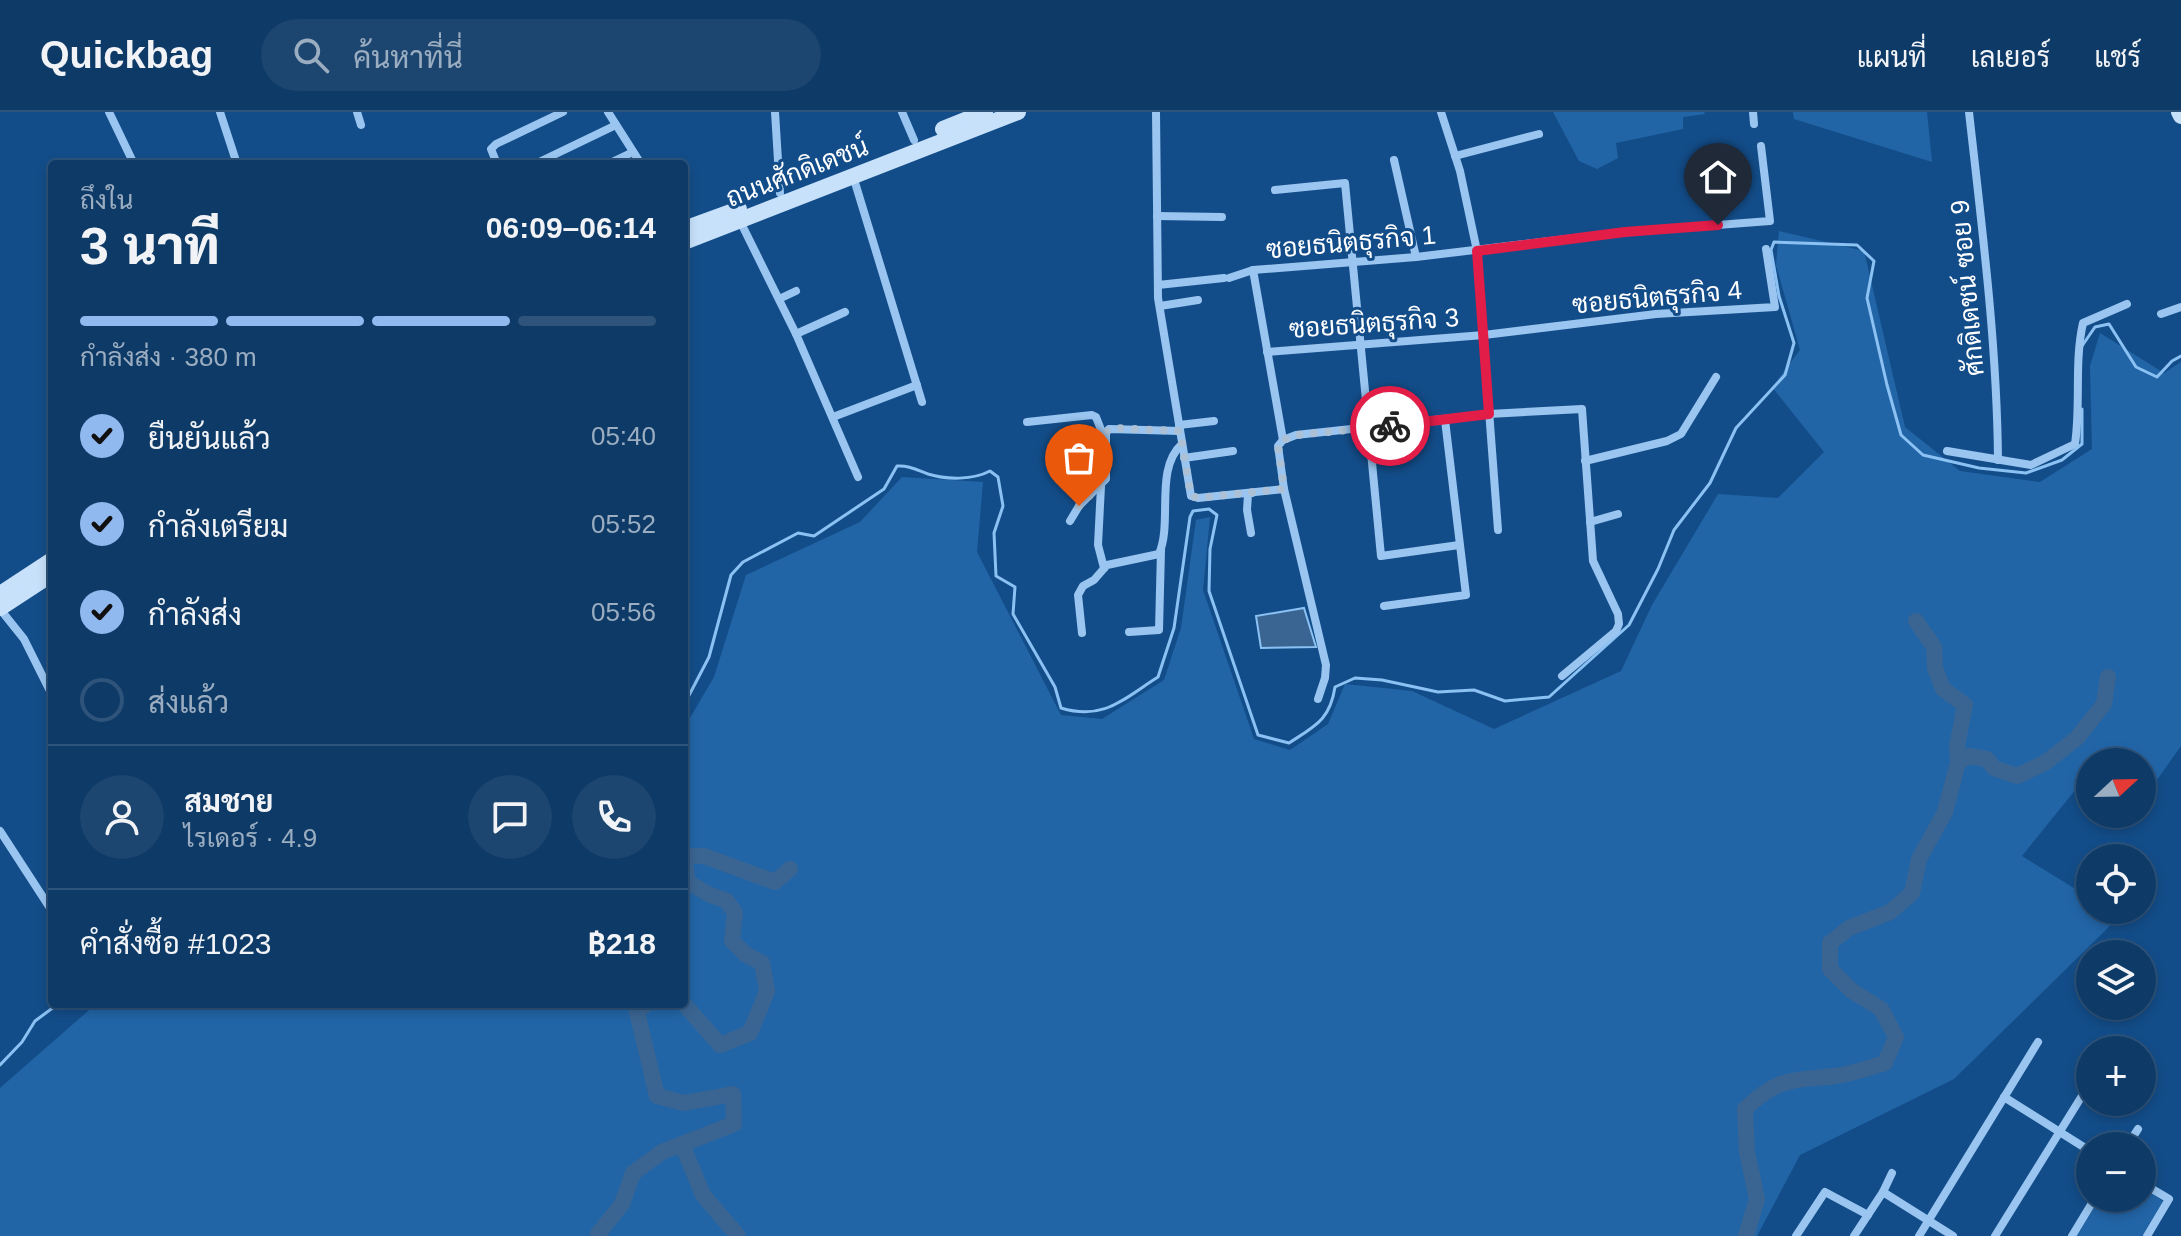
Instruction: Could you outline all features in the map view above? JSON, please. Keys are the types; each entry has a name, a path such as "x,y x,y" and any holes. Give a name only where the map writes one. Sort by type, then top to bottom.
{"main road":[{"name":"ถนนศักดิเดชน์","path":"688,235 740,220 957,117 985,112"},
{"name":"ถนนศักดิเดชน์","path":"688,235 780,193 853,175 1018,112"},
{"path":"0,594 48,563"},
{"path":"0,609 48,577"}],"street":[{"path":"109,112 132,160"},
{"path":"220,112 236,160"},
{"path":"357,112 361,125"},
{"path":"495,160 491,149 496,144 563,112"},
{"path":"608,112 638,160"},
{"path":"775,112 780,193"},
{"path":"902,112 914,140"},
{"path":"1156,112 1158,285 1191,496 1198,498 1284,489"},
{"path":"1441,112 1455,156 1477,251 1498,530"},
{"path":"1753,112 1754,124"},
{"name":"ศักดิเดชน์ ซอย 9","path":"1969,112 1998,403 1998,460"},
{"path":"543,160 616,125"},
{"path":"1455,156 1539,134"},
{"name":"ซอยธนิตธุรกิจ 1","path":"1158,285 1226,278 1253,270 1477,251 1625,232 1770,221 1761,146"},
{"path":"616,160 633,152"},
{"path":"1394,160 1416,257"},
{"path":"853,175 922,402"},
{"path":"1275,190 1345,183 1381,556 1459,545"},
{"path":"1157,216 1222,217"},
{"path":"740,220 796,334 858,477"},
{"name":"ซอยธนิตธุรกิจ 4","path":"1484,335 1656,314 1775,307 1766,249"},
{"path":"1253,270 1283,440"},
{"path":"779,299 796,291"},
{"path":"1160,306 1198,300"},
{"path":"1947,451 2031,465 2075,444 2078,424 2077,348 2083,323 2127,304"},
{"path":"2161,314 2181,307"},
{"path":"796,334 845,312"},
{"name":"ซอยธนิตธุรกิจ 3","path":"1267,352 1484,335"},
{"path":"1585,461 1667,441 1681,434 1716,377"},
{"path":"833,417 917,385"},
{"path":"1318,699 1326,665 1284,489 1278,446 1283,440 1296,435 1489,414 1582,409 1593,561 1618,614 1619,624 1616,631 1562,676"},
{"path":"1027,422 1095,415 1106,442"},
{"path":"1384,606 1466,595 1445,420"},
{"path":"1070,521 1079,506 1106,479 1106,432 1112,428 1179,428 1214,421"},
{"path":"1129,632 1159,630 1161,550 1166,531 1165,489 1176,449 1182,444"},
{"path":"1184,458 1233,451"},
{"path":"1101,486 1098,545 1104,568"},
{"path":"1251,533 1247,506 1248,494 1253,492"},
{"path":"1590,522 1618,514"},
{"path":"1082,633 1078,595 1083,586 1094,580 1104,568 1155,556 1161,550"},
{"path":"0,609 24,639 48,687"},
{"path":"0,831 48,905"},
{"path":"1919,1236 2038,1042"},
{"path":"2004,1097 2076,1142"},
{"path":"1995,1236 2076,1106"},
{"path":"1854,1236 1892,1173"},
{"path":"2147,1236 2169,1199 2156,1191"},
{"path":"1796,1236 1825,1192 1868,1215"},
{"path":"1883,1192 1953,1236"},
{"path":"2072,1236 2087,1212"}],"shaded area":[{"path":"1553,112 1705,114 1683,117 1683,129 1616,143 1618,158 1597,169 1579,161"},
{"path":"1793,112 1927,112 1932,162 1794,119"},
{"path":"1779,231 1864,251 1905,427 1960,471 2040,482 2092,449 2090,366 2100,333 2164,373 2181,362 2181,746 2156,781 2156,748 2076,748 2076,789 2022,856 2076,889 2076,924 2112,924 2096,940 2076,940 2076,959 1954,1079 1800,1155 1757,1236 0,1236 0,1088 91,1008 688,1008 688,721 714,677 746,575 860,522 902,477 983,482 977,552 1061,715 1102,719 1164,680 1181,628 1196,520 1210,517 1203,590 1254,739 1290,750 1328,724 1345,684 1412,691 1494,729 1621,671 1652,605 1718,494 1778,498 1824,452 1772,387 1800,350 1776,265"},
{"path":"1304,608 1316,647 1261,648 1256,616"},
{"path":"2156,1196 2163,1201 2142,1236 2077,1236 2092,1212 2156,1212"}],"waterway":[{"path":"688,697 709,657 731,575 743,562 798,533 814,536 884,489 897,466 943,477 968,477 990,471 998,477 1003,506 994,533 996,576 1015,587 1013,614 1055,687 1061,708 1089,712 1101,710 1158,677 1174,628 1190,517 1193,511 1209,509 1217,515 1210,549 1209,591 1258,735 1289,743 1314,727 1325,715 1335,687 1355,678 1382,680 1438,692 1474,690 1505,701 1549,697 1629,625 1674,530 1710,483 1736,428 1785,375 1794,343 1779,296 1771,250 1774,242 1857,245 1874,261 1867,298 1887,385 1901,435 1923,455 1979,468 2026,473 2062,460 2082,444 2082,409"},
{"path":"2082,346 2095,327 2109,324 2136,367 2157,377 2181,356"},
{"path":"1916,621 1934,647 1935,668 1943,689 1965,705 1957,746 1958,762"},
{"path":"1746,1236 1757,1199 1747,1152 1745,1109 1780,1084 1842,1075 1885,1063 1896,1037 1881,1009 1852,991 1830,969 1830,943 1849,928 1890,912 1912,893 1919,859 1945,812 1958,762 1969,756 1987,759 1994,768 2017,776 2046,762 2077,738 2104,704 2108,677"},
{"path":"688,856 704,856 775,882 790,869"},
{"path":"688,882 727,901 735,913 732,941 745,954 762,963 767,991 750,1033 720,1045 688,1008"},
{"path":"0,1065 22,1042 35,1021 53,1008"},
{"path":"642,1008 637,1012 657,1096 684,1103 733,1094 734,1124 682,1144 703,1195 738,1236"},
{"path":"598,1234 622,1204 633,1173 662,1152 682,1144"}],"way so far":[{"path":"1079,506 1106,479 1106,432 1112,428 1180,431 1191,496 1198,498 1284,489 1278,446 1283,440 1296,435 1390,426"}],"route":[{"path":"1390,426 1489,414 1477,251 1625,232 1718,225"}]}
